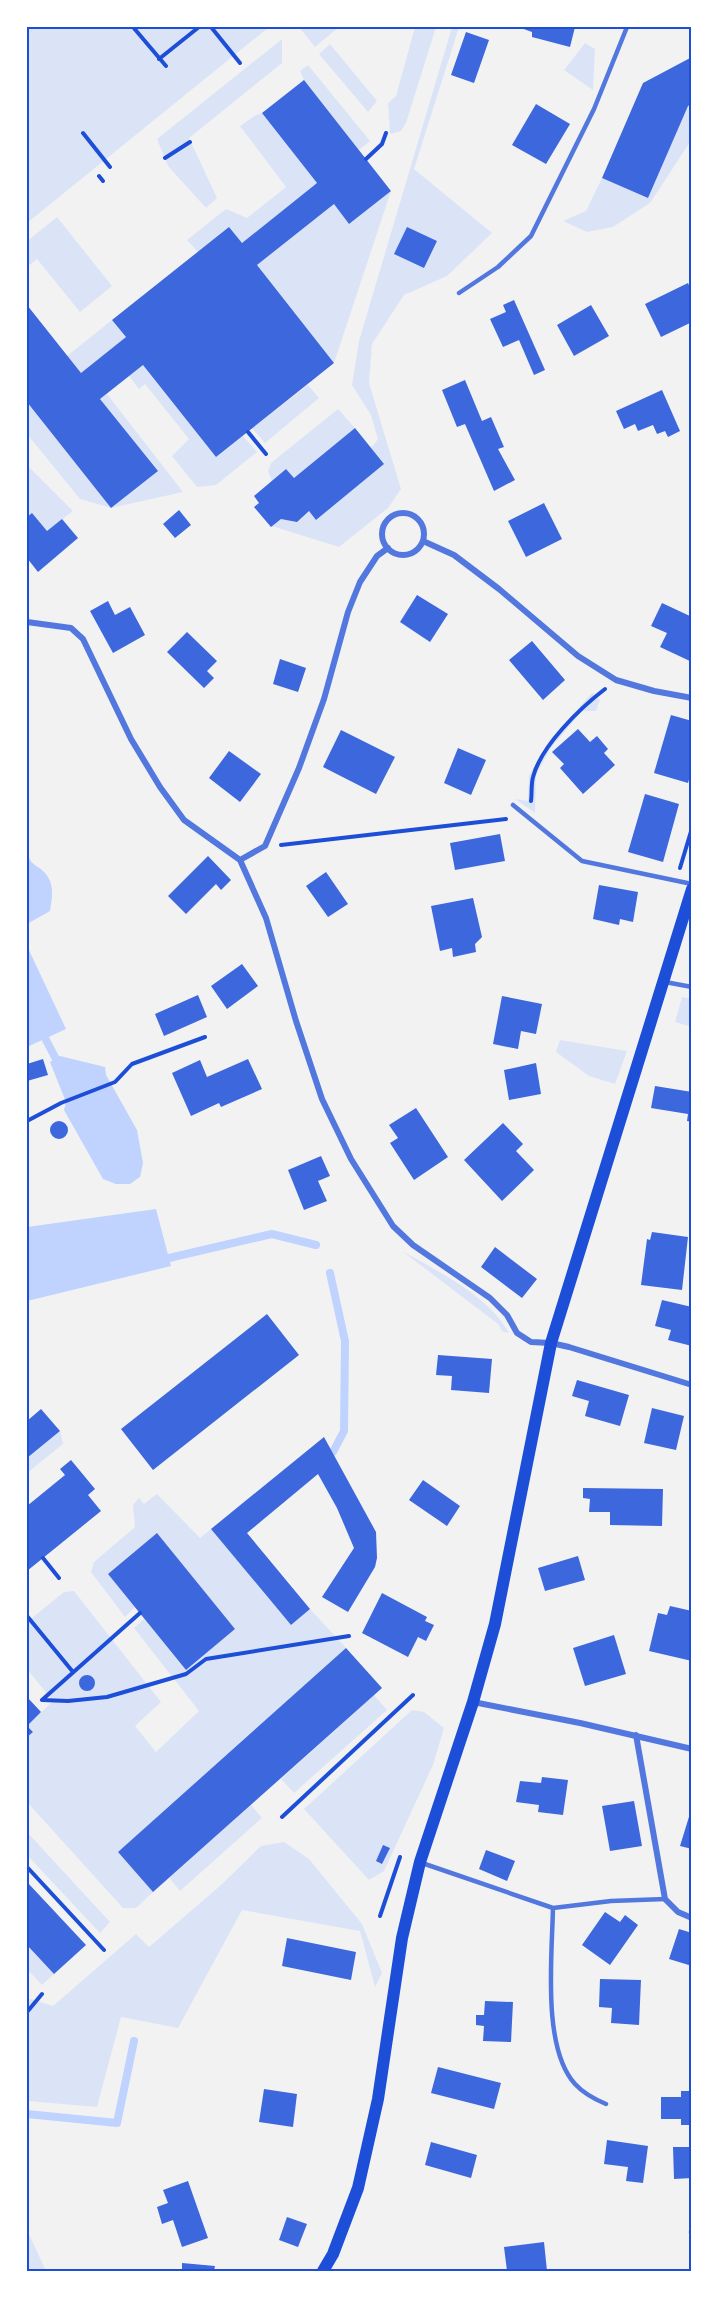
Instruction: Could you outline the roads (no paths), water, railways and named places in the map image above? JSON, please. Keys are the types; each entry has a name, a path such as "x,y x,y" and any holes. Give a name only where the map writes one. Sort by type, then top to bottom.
{"main road":[{"path":"323,2271 333,2254 358,2188 378,2099 402,1938 420,1862 473,1702 495,1624 551,1343 692,889"}],"street":[{"path":"397,513 416,517 424,528 423,541 414,552 400,555 388,548 384,542 383,528 386,522 397,513"},
{"path":"423,541 454,555 499,589 578,656 616,680 654,691 692,698"},
{"path":"240,860 265,846 299,768 321,709 348,612 360,582 377,556 388,548"},
{"path":"27,622 71,628 83,639 131,739 160,787 184,820 240,860 266,918 322,1099 351,1159 393,1226 413,1245 490,1298 507,1315 517,1333 531,1342 551,1343 692,1385"},
{"path":"473,1702 636,1735 692,1749"},
{"path":"636,1735 665,1899 678,1912 692,1918"}],"lane":[{"path":"459,293 498,267 531,236 594,109 627,27"},
{"path":"513,805 582,861 692,884"},
{"path":"662,981 692,987"},
{"path":"420,1862 553,1908 636,1899 665,1899"},
{"path":"553,1908 553,1998 556,2049 563,2067 574,2083 588,2096 606,2104"}],"water":[{"path":"28,856 48,877 52,886 52,896 50,911 27,924"},
{"path":"27,946 66,1029 27,1047"},
{"path":"60,1056 105,1067 106,1075 137,1130 143,1163 140,1177 130,1184 116,1184 103,1179 64,1110 66,1102 50,1062"},
{"path":"156,1209 171,1266 27,1301 27,1227"}],"waterway":[{"path":"46,1040 56,1059"},
{"path":"169,1258 272,1234 316,1245"},
{"path":"330,1273 345,1341 344,1431 333,1452"},
{"path":"27,2114 117,2123 134,2041"}]}
